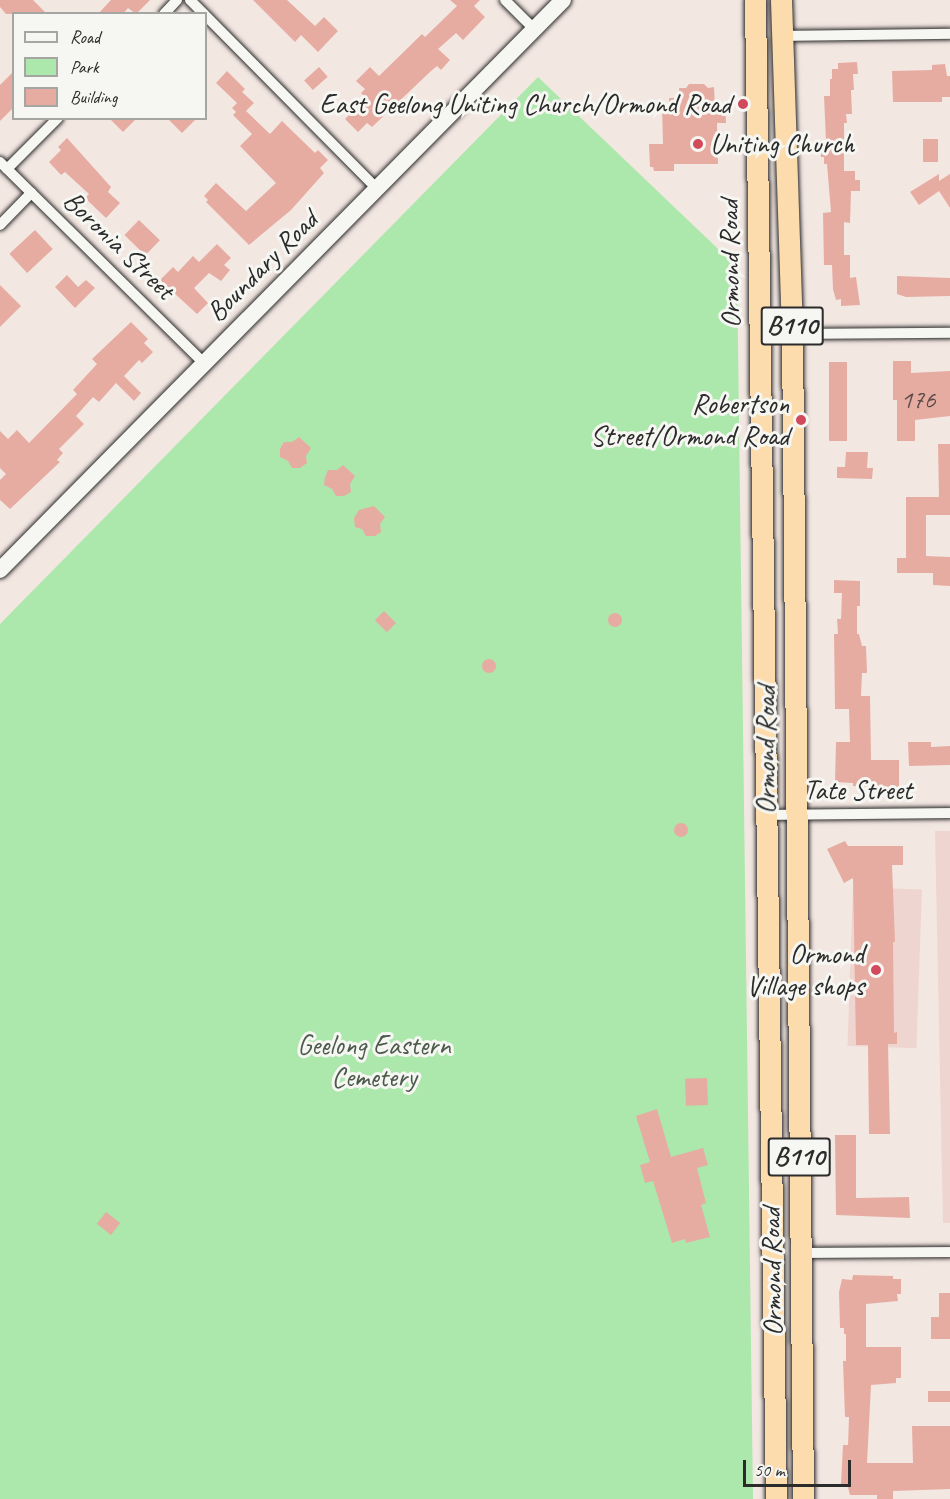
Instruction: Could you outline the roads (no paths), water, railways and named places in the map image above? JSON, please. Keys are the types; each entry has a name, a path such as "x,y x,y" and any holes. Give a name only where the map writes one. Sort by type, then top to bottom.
{"highway":[{"name":"Ormond Road","path":"755,0 776,1499"},
{"name":"Ormond Road","path":"780,0 792,334 803,1499"}],"main road":[{"name":"Boundary Road","path":"3,560 204,363 563,0"}],"street":[{"path":"166,12 177,0"},
{"path":"190,0 203,12"},
{"path":"505,0 534,29"},
{"path":"207,16 376,188"},
{"path":"781,36 950,34"},
{"path":"4,166 56,120"},
{"name":"Boronia Street","path":"4,166 204,363"},
{"path":"0,225 31,193"},
{"path":"792,334 950,333"},
{"name":"Tate Street","path":"766,815 950,813"},
{"path":"801,1253 950,1252"}],"place":[{"name":"East Geelong Uniting Church/Ormond Road","path":"743,104"},
{"name":"Uniting Church","path":"698,144"},
{"name":"Robertson Street/Ormond Road","path":"801,420"},
{"name":"Ormond Village shops","path":"876,970"}],"park label":[{"name":"Geelong Eastern Cemetery","path":"374,1061"}]}
